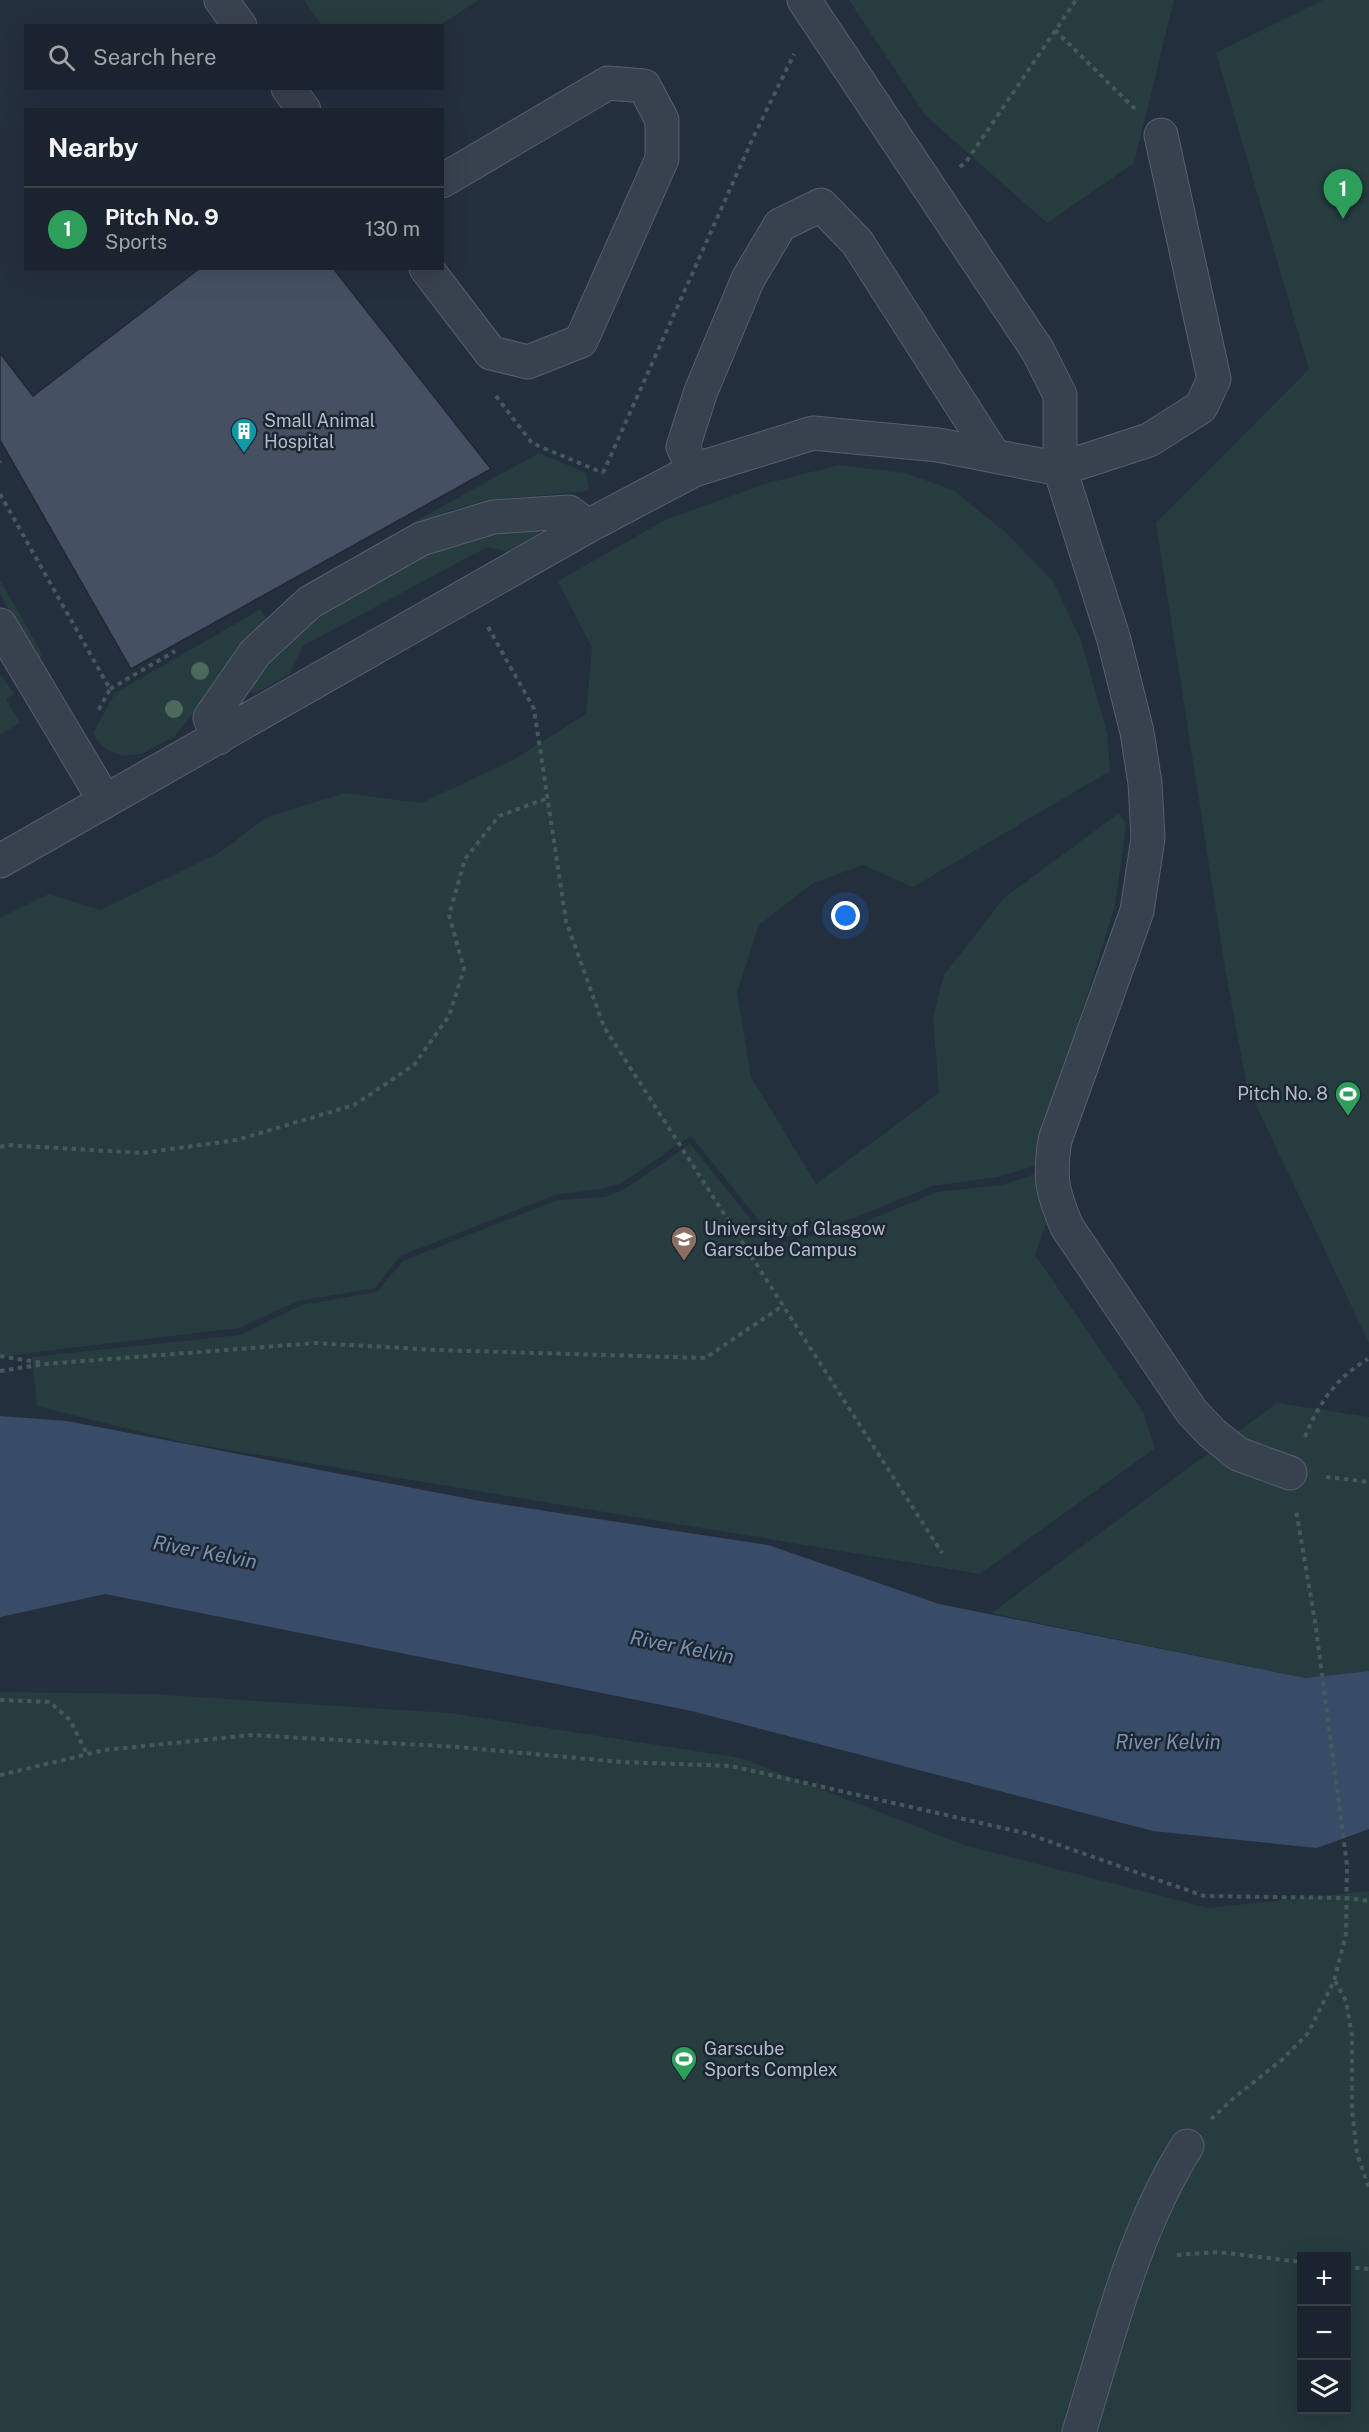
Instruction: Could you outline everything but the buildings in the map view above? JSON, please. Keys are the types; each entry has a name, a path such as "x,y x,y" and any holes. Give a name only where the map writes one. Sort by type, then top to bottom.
{"lane":[{"path":"221,0 239,24"},
{"path":"804,0 1038,351 1060,395 1060,469 1114,640 1137,732 1145,783 1148,838 1137,911 1055,1140 1050,1170 1054,1197 1067,1227 1192,1412 1212,1433 1238,1454 1290,1473"},
{"path":"428,270 491,353 528,362 580,341 662,159 662,120 644,86 608,83 444,180"},
{"path":"289,90 303,108"},
{"path":"0,861 588,526 694,470 813,433 938,445 1060,469 1149,440 1202,407 1214,379 1161,135"},
{"path":"694,470 683,447 701,391 748,279 780,225 821,206 857,242 994,456"},
{"path":"218,738 210,718 255,653 310,602 421,538 493,517 569,512 588,526"},
{"path":"0,625 105,801"},
{"path":"1079,2432 1133,2259 1156,2202 1187,2146"}],"path":[{"path":"932,192 966,162 1076,0"},
{"path":"1055,30 1161,135"},
{"path":"600,483 752,140 798,45"},
{"path":"532,443 603,473"},
{"path":"0,494 110,689"},
{"path":"482,618 534,709 566,921 604,1027 942,1553"},
{"path":"94,719 110,689 175,651"},
{"path":"0,1147 7,1145 142,1153 237,1140 354,1105 414,1065 448,1016 464,969 449,915 465,859 499,816 548,798"},
{"path":"0,1371 45,1364 316,1342 436,1350 705,1358 784,1305"},
{"path":"0,1356 45,1364"},
{"path":"1187,2146 1211,2119 1283,2060 1308,2033 1334,1981 1346,1934 1347,1865 1314,1621 1290,1473 1315,1411 1342,1378 1354,1367 1368,1359"},
{"path":"0,1700 50,1702 70,1720 87,1754"},
{"path":"0,1775 105,1750 252,1736 458,1747 621,1762 731,1766 1025,1833 1204,1896 1348,1898 1369,1901"},
{"path":"1334,1981 1346,2001 1352,2036 1354,2132 1357,2154 1369,2188"},
{"path":"1133,2259 1218,2252 1297,2261"},
{"path":"1351,2267 1369,2269"}],"green space":[{"path":"304,0 479,0 442,24 320,24"},
{"path":"849,0 1174,0 1134,163 1047,223 925,115"},
{"path":"1323,0 1369,0 1369,1343 1247,1086 1225,968 1156,523 1309,369 1216,53"},
{"path":"539,453 586,473 589,491 487,500 448,511 416,527 414,522"},
{"path":"839,465 905,473 953,490 1004,531 1052,580 1081,640 1107,733 1110,771 913,887 863,865 813,883 759,925 737,992 751,1077 816,1184 939,1093 933,1017 944,975 1004,898 1119,813 1126,824 1115,906 1039,1149 1038,1165 998,1177 932,1186 854,1218 775,1240 691,1136 620,1184 555,1195 400,1256 375,1288 298,1301 239,1328 0,1358 0,918 49,894 100,910 219,853 267,817 345,793 421,803 513,760 586,714 592,648 558,581 667,519 768,483"},
{"path":"540,527 537,536 507,551 487,547 303,646 290,673 255,694 248,690 249,685 302,624 427,551 462,538"},
{"path":"0,580 43,655 38,658 0,594"},
{"path":"261,609 267,620 174,737 141,754 124,756 110,751 98,742 93,733 115,693"},
{"path":"0,674 14,694 6,699 20,723 0,735"},
{"path":"690,1144 772,1246 860,1224 937,1192 1002,1185 1045,1171 1049,1216 1035,1255 1143,1412 1155,1448 980,1574 181,1442 37,1406 32,1357 240,1335 302,1305 377,1292 403,1261 557,1200 605,1197 625,1189"},
{"path":"1277,1403 1369,1417 1369,1671 1305,1678 991,1613"},
{"name":"Garscube Sports Complex","path":"0,1692 149,1694 450,1713 741,1758 964,1845 1208,1908 1369,1891 1369,2432 0,2432"}],"water":[{"name":"River Kelvin","path":"0,1416 67,1421 480,1501 768,1545 939,1604 1305,1678 1369,1671 1369,1829 1317,1848 1153,1831 692,1711 105,1594 0,1617"}],"place":[{"name":"Pitch No. 9","path":"1343,219"},
{"name":"Small Animal Hospital","path":"244,454"},
{"name":"Pitch No. 8","path":"1348,1117"},
{"name":"University of Glasgow Garscube Campus","path":"684,1262"},
{"name":"Garscube Sports Complex","path":"684,2082"}]}
